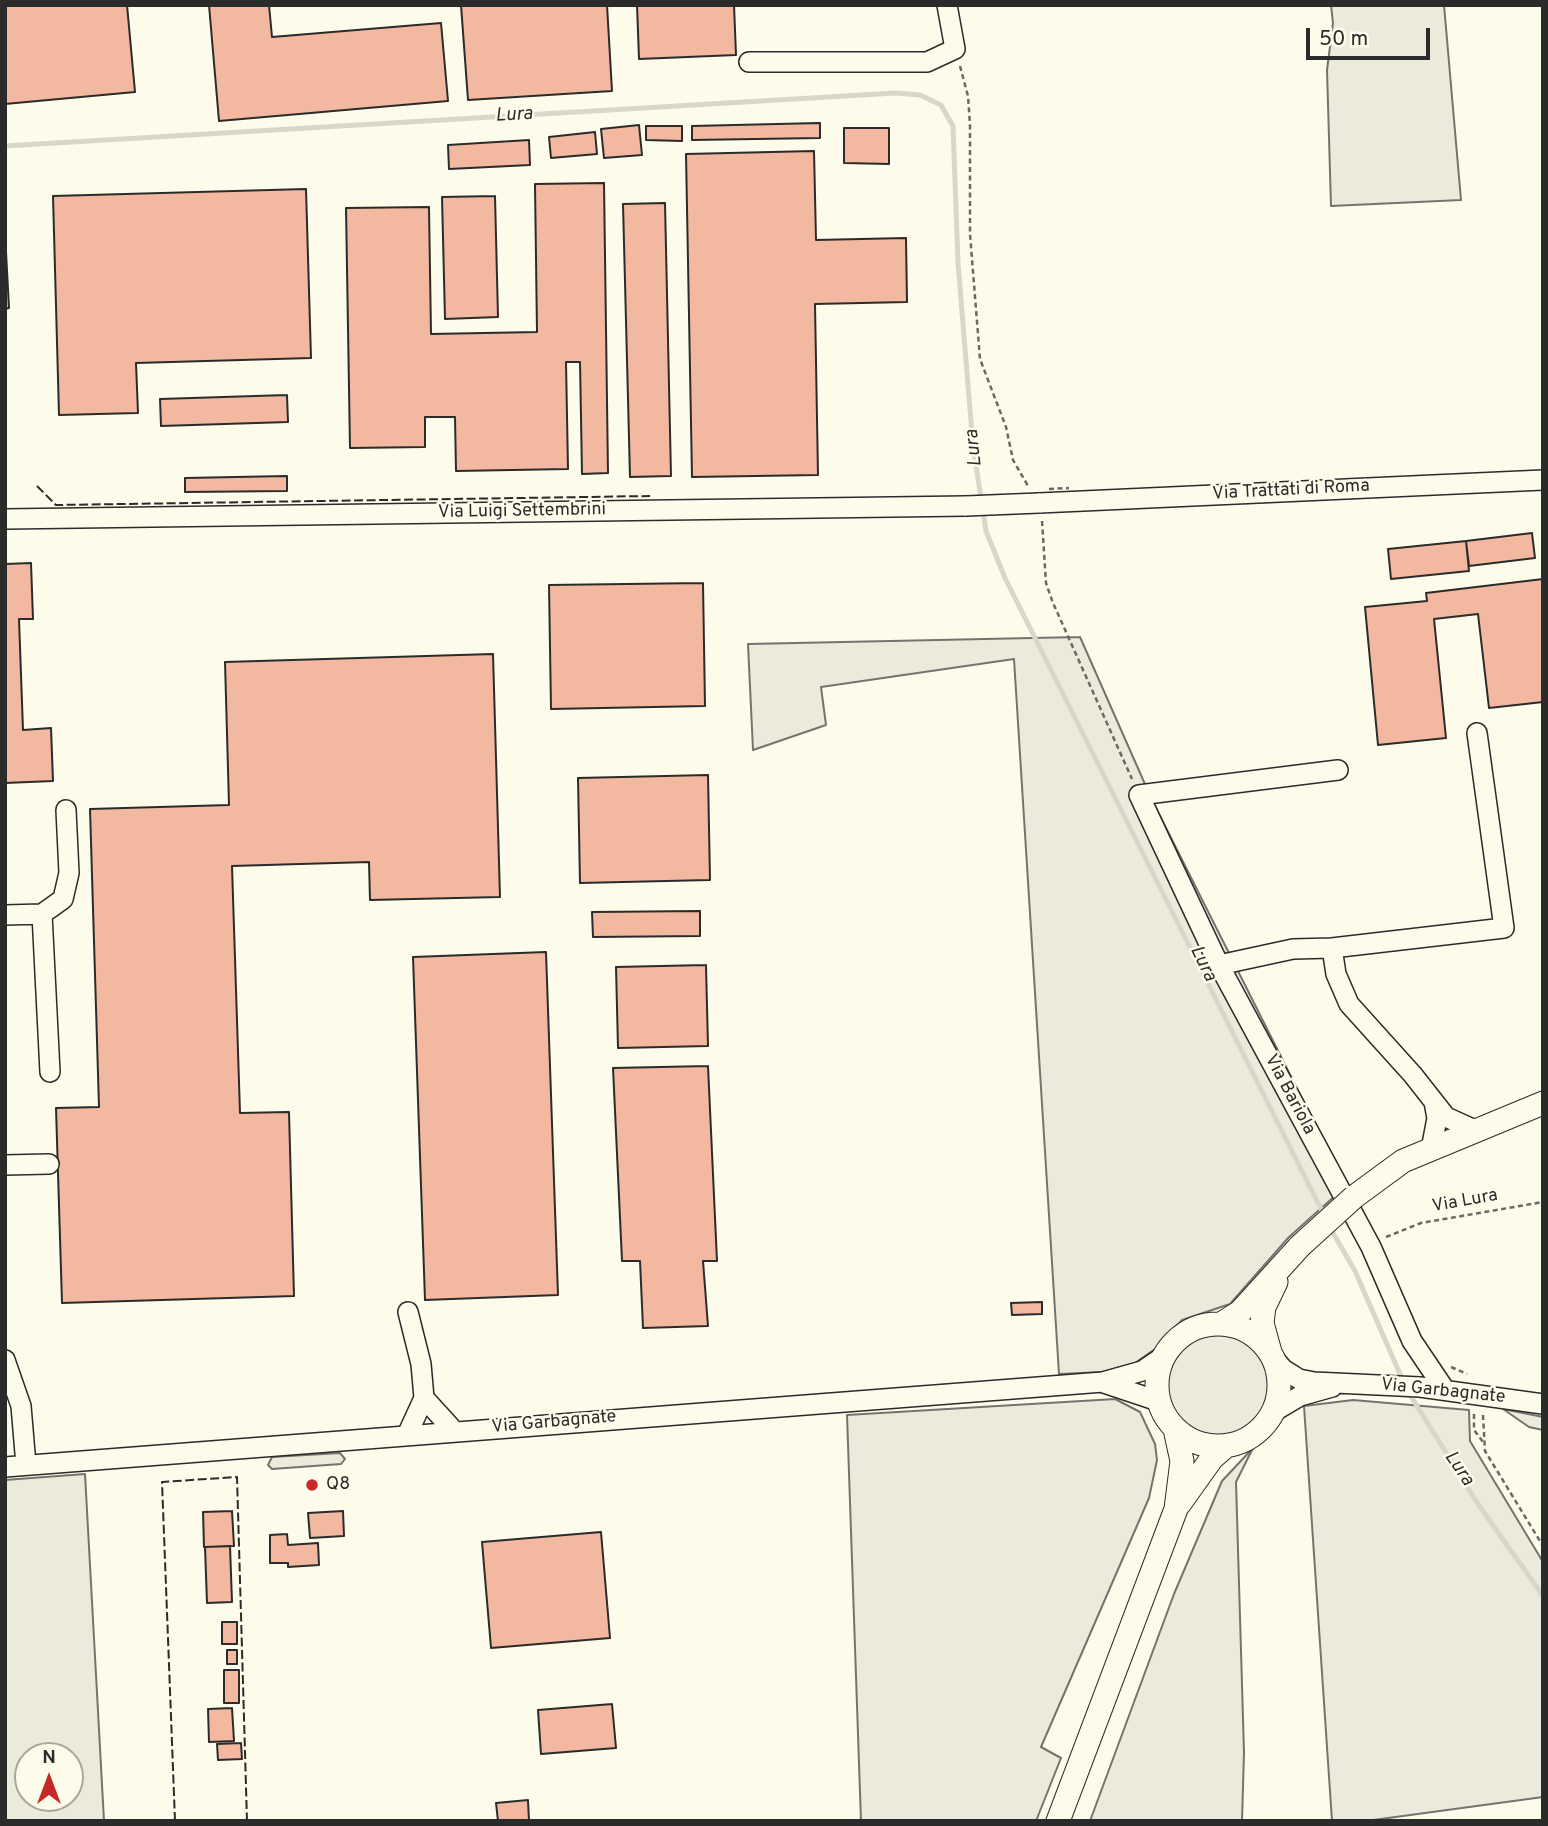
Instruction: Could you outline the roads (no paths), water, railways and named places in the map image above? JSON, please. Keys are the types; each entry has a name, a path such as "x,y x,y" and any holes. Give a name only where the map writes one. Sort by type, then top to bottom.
{"main road":[{"path":"1058,1821 1176,1509 1182,1461 1175,1429 1158,1401 1156,1386 1164,1356 1174,1342 1188,1332 1221,1325 1240,1312 1300,1246 1354,1197 1403,1161 1543,1103"},
{"path":"1176,1509 1212,1458 1226,1446 1253,1434 1273,1412 1279,1383 1262,1323 1264,1307 1284,1265"},
{"path":"1221,1325 1250,1334 1271,1355"},
{"path":"1175,1429 1199,1443 1226,1446"}],"street":[{"path":"749,62 809,60 917,64 938,59 955,49 947,5"},
{"name":"Via Trattati di Roma","path":"1039,503 1543,480"},
{"name":"Via Luigi Settembrini","path":"5,519 1039,503"},
{"path":"1219,965 1293,949 1332,948 1504,928 1477,733"},
{"name":"Via Bariola","path":"1338,771 1139,795 1219,965 1371,1247 1412,1341 1445,1390"},
{"path":"5,915 42,914 63,899 69,873 66,810"},
{"path":"42,914 50,1072"},
{"path":"1332,948 1336,974 1349,1004 1454,1124 1477,1131"},
{"path":"1431,1150 1437,1118 1434,1102"},
{"path":"5,1165 49,1164"},
{"path":"407,1436 424,1398 421,1364 408,1312"},
{"name":"Via Garbagnate","path":"1271,1355 1283,1369 1299,1379 1343,1385 1420,1387 1543,1404"},
{"name":"Via Garbagnate","path":"5,1467 1103,1382 1142,1371 1164,1356"},
{"path":"5,1360 21,1406 26,1465"},
{"name":"Via Garbagnate","path":"1103,1382 1158,1401"},
{"name":"Via Garbagnate","path":"1273,1412 1300,1396 1343,1385"},
{"path":"424,1398 454,1431"}],"waterway":[{"name":"Lura","path":"5,146 895,93 920,95 941,105 953,126 958,263 973,446 986,531 1005,578 1325,1217"},
{"name":"Lura","path":"1329,1226 1355,1271 1403,1381"},
{"name":"Lura","path":"1407,1390 1478,1504 1543,1596"}],"place":[{"name":"Q8","path":"312,1485"}]}
